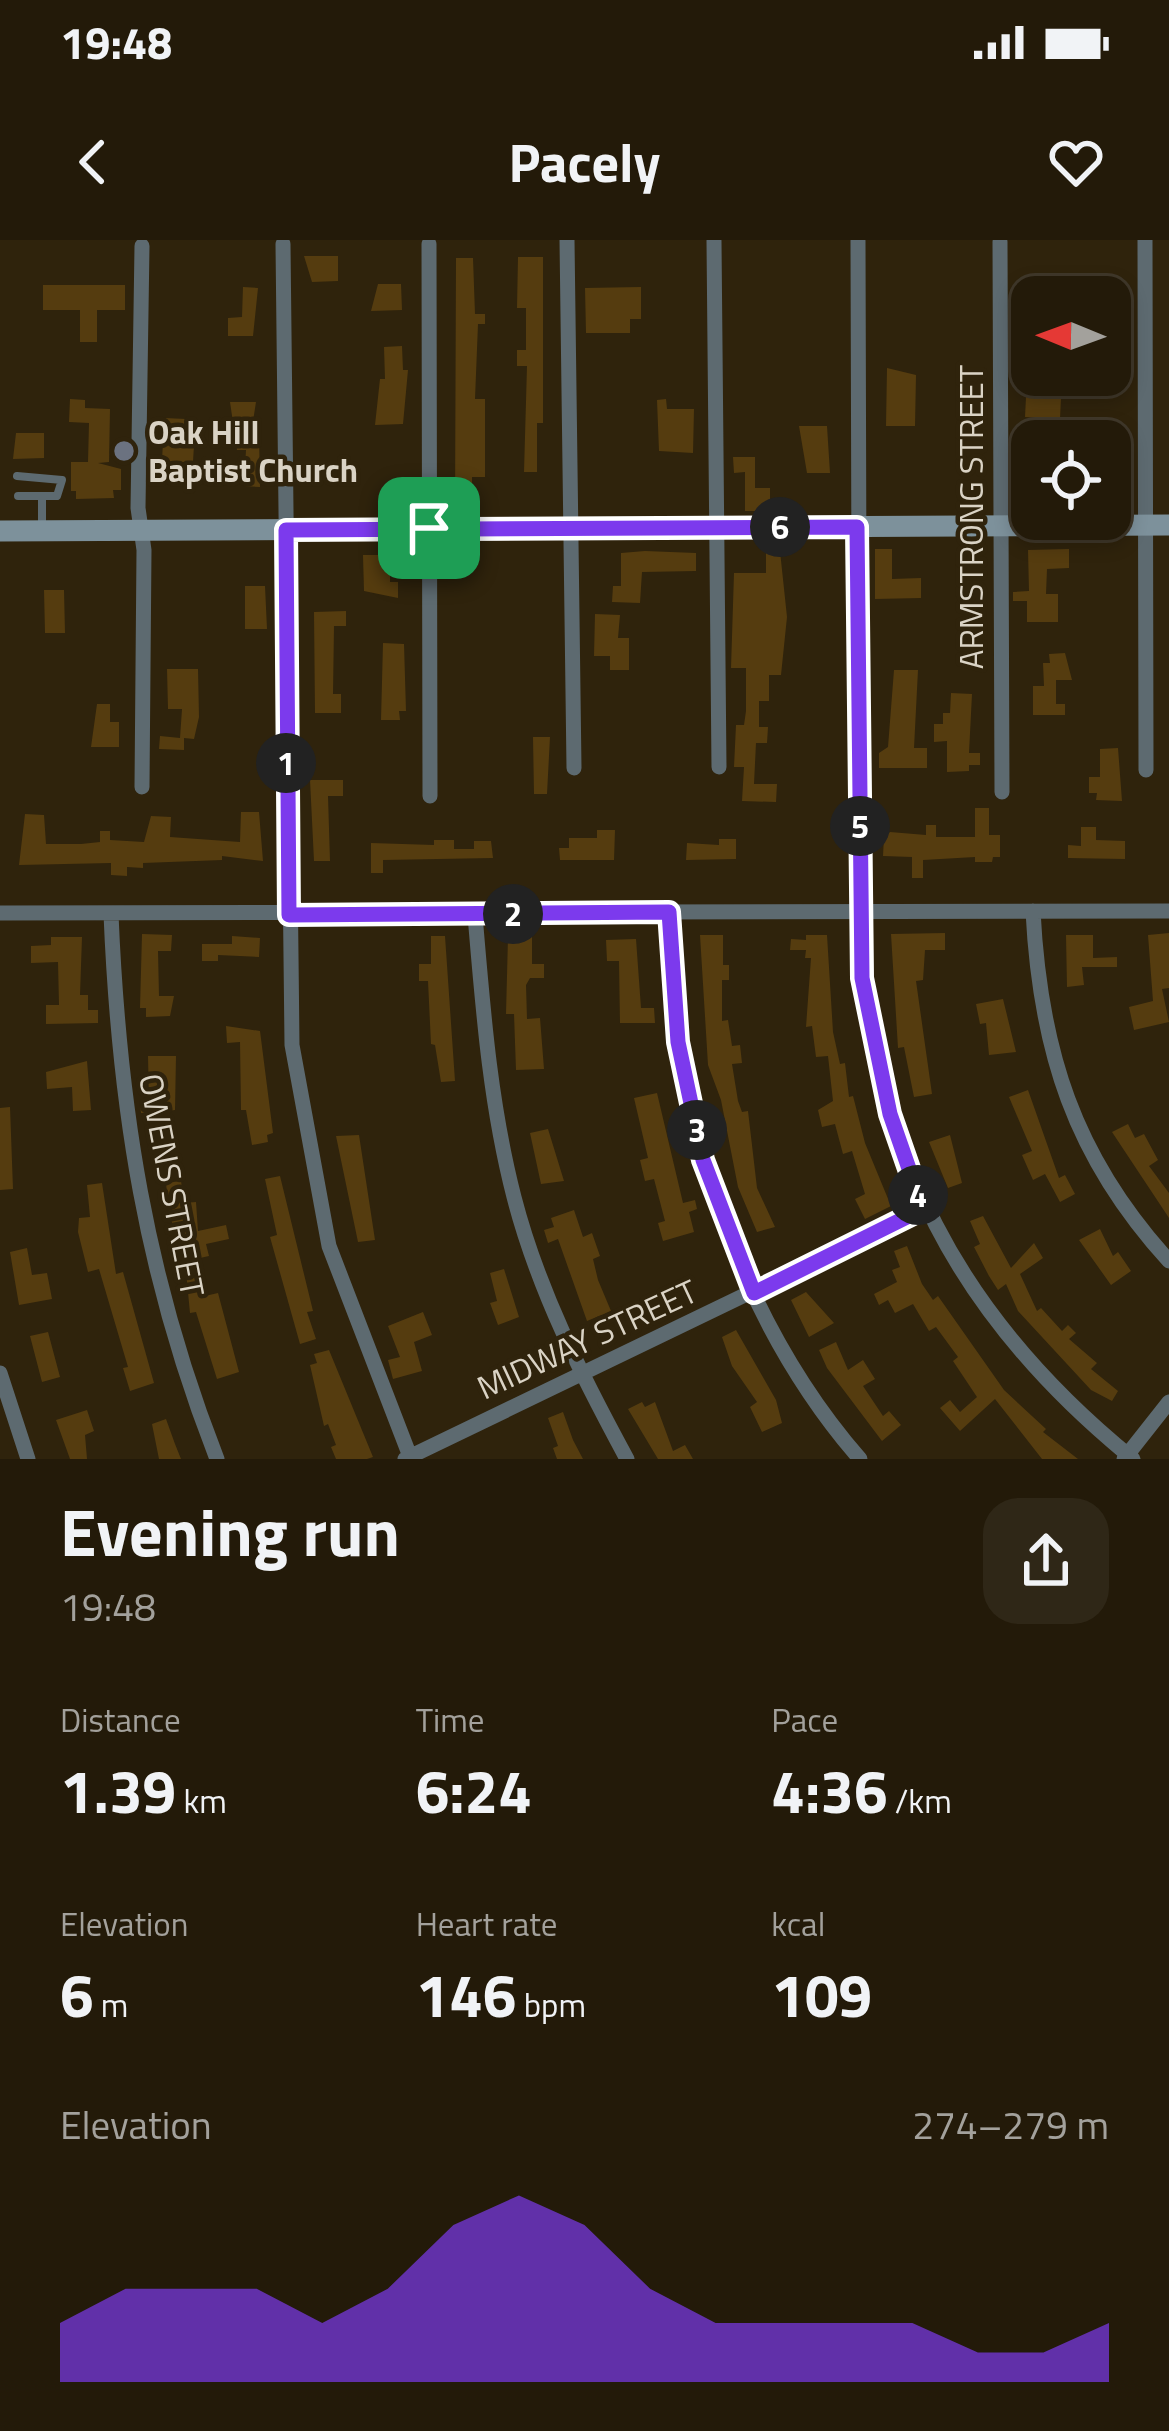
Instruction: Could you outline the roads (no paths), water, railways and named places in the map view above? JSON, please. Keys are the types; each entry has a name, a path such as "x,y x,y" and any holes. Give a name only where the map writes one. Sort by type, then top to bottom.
{"main road":[{"path":"0,530 1169,525"}],"street":[{"path":"568,240 574,768"},
{"path":"1145,240 1146,770"},
{"path":"715,241 719,767"},
{"path":"858,241 860,911 868,1019 890,1114 923,1209 964,1280 1022,1353 1128,1457 1169,1402"},
{"name":"ARMSTRONG STREET","path":"1000,242 1002,793"},
{"path":"283,244 292,1045 328,1246 409,1458"},
{"path":"429,244 430,796"},
{"path":"142,246 142,788"},
{"path":"1033,911 1037,990 1049,1050 1076,1125 1116,1196 1169,1261"},
{"path":"0,914 1169,911"},
{"path":"669,912 678,1042 703,1160 754,1293 799,1374 860,1459"},
{"name":"OWENS STREET","path":"111,914 118,1058 141,1218 169,1326 217,1459"},
{"path":"475,915 484,1046 514,1198 581,1374 627,1459"},
{"name":"MIDWAY STREET","path":"409,1458 923,1209"},
{"path":"0,1373 28,1459"}],"lane":[{"path":"16,476 60,477 61,493 18,496"},
{"path":"42,496 43,530"}],"place":[{"name":"Oak Hill Baptist Church","path":"124,451"}]}
